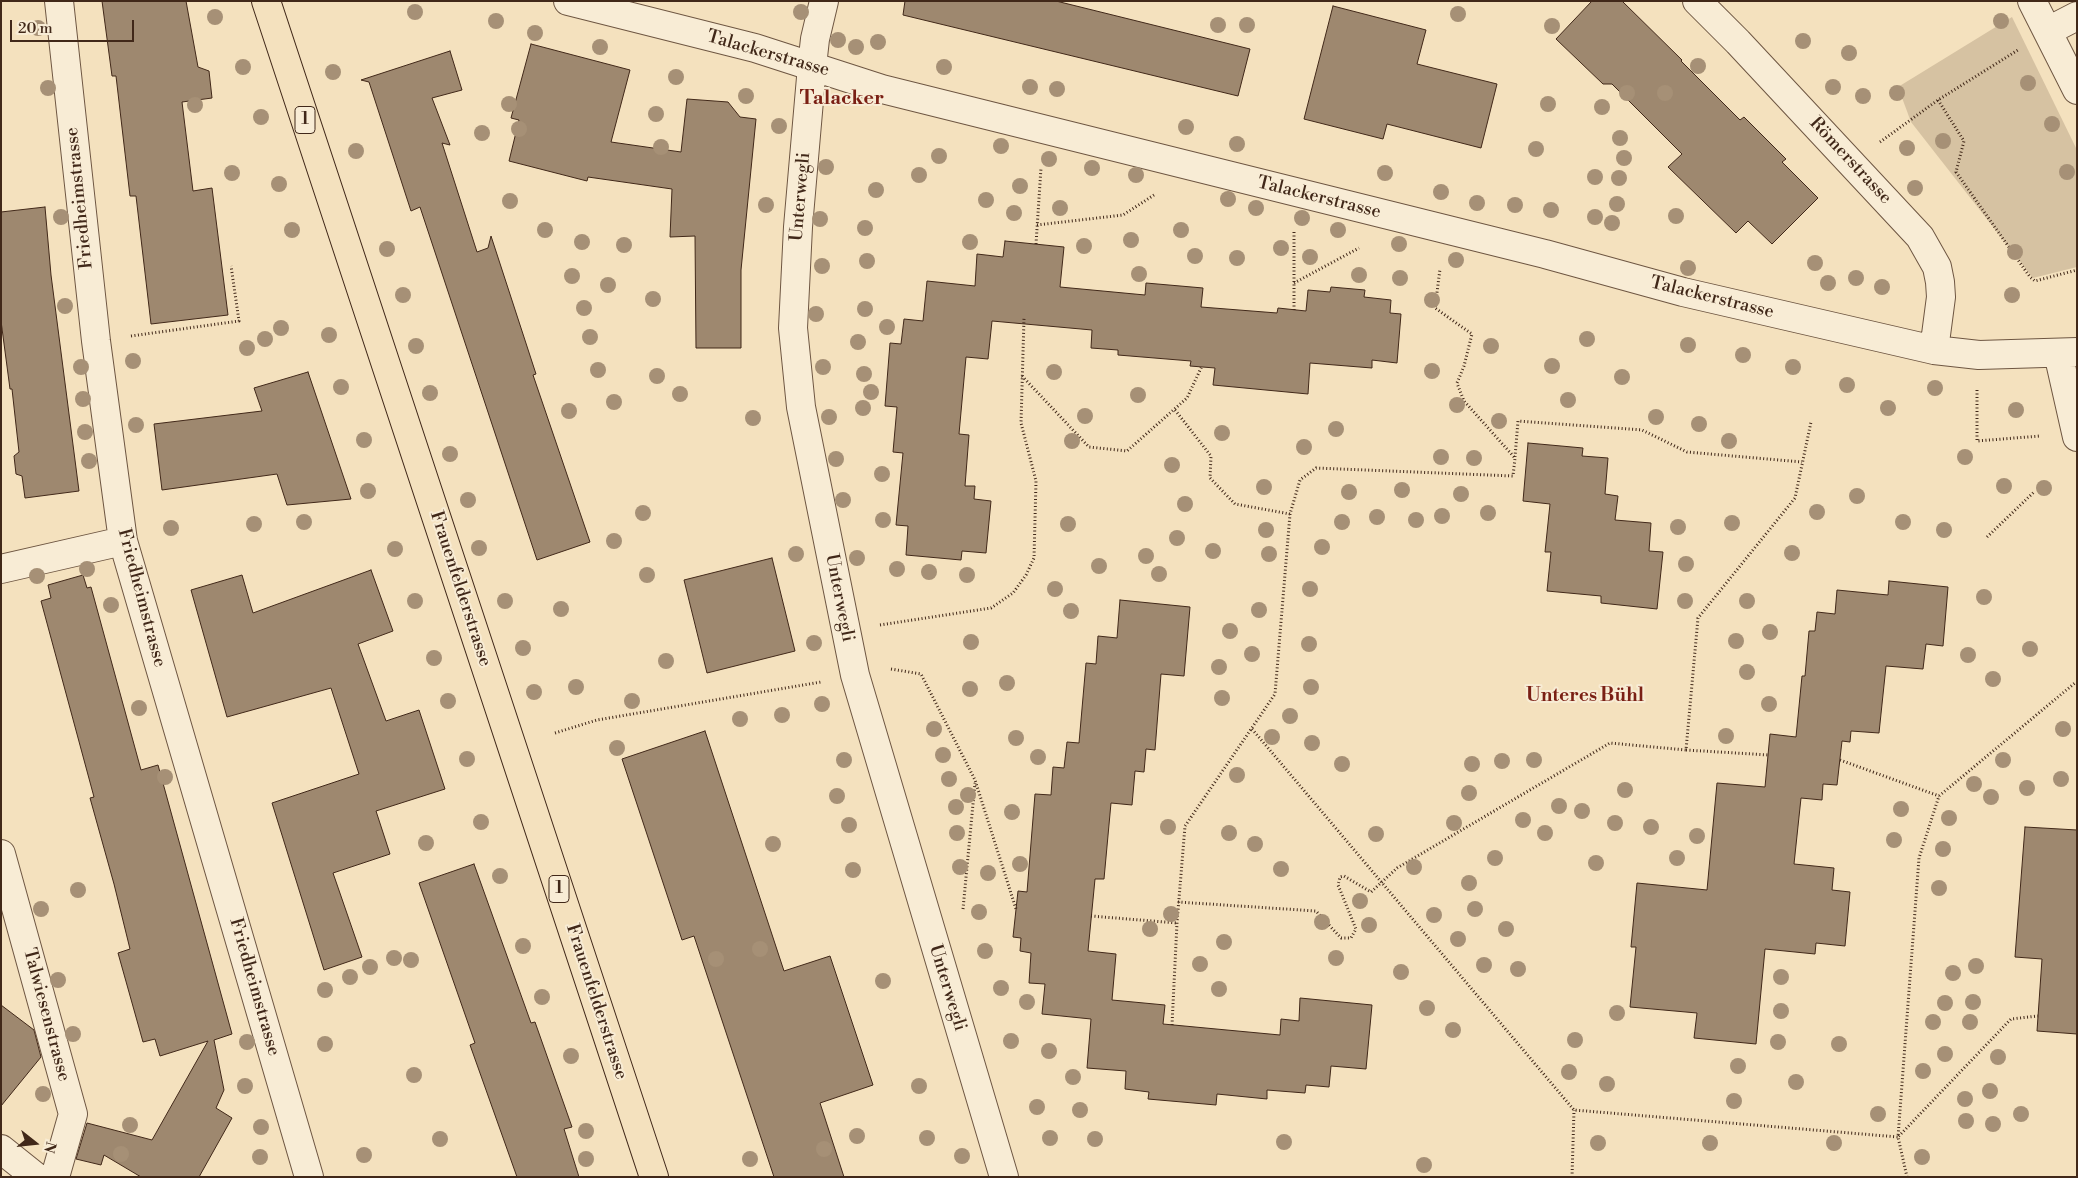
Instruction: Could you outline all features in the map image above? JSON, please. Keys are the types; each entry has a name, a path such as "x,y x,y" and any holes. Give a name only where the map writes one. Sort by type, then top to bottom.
{"main road":[{"name":"Frauenfelderstrasse","path":"266,1 654,1177"}],"street":[{"name":"Friedheimstrasse","path":"59,1 96,341 123,541 309,1177"},
{"name":"Talackerstrasse","path":"568,1 755,48 882,89 1545,254 1684,292 1934,350 1979,355 2068,353"},
{"name":"Unterwegli","path":"824,1 815,38 798,227 793,328 801,407 854,675 1004,1177"},
{"name":"Römerstrasse","path":"1697,1 1738,42 1920,237 1937,267 1940,282 1941,297 1934,350"},
{"path":"2032,1 2077,90"},
{"path":"2048,31 2077,16"},
{"path":"2068,353 2077,437"},
{"path":"1,569 123,541"},
{"name":"Talwiesenstrasse","path":"1,854 73,1114 55,1177"},
{"path":"1,1149 36,1177"}],"path":[{"path":"1878,144 1938,100 2048,31"},
{"path":"1938,100 1964,142 1956,172 2030,277 2036,281 2077,270"},
{"path":"1036,244 1041,168"},
{"path":"1037,226 1123,215 1154,195"},
{"path":"1294,231 1294,310"},
{"path":"1294,282 1360,248"},
{"path":"96,341 239,321 231,266"},
{"path":"1440,268 1435,308 1472,334 1464,366 1457,383 1464,401 1515,458"},
{"path":"880,625 991,608 1013,593 1026,575 1034,558 1036,481 1021,423 1024,318"},
{"path":"1022,376 1089,447 1126,451 1187,398 1202,366"},
{"path":"1976,384 1977,441 2043,435"},
{"path":"1175,410 1211,456 1210,478 1235,504 1290,514"},
{"path":"1172,1025 1178,902 1185,826 1275,694 1290,514 1300,480 1316,468 1513,476 1518,420 1642,430 1687,452 1802,462"},
{"path":"1686,750 1698,618 1795,498 1811,422"},
{"path":"1987,537 2034,492"},
{"path":"889,669 922,674 975,780 1016,909"},
{"path":"555,733 597,720 822,682"},
{"path":"1907,1177 1898,1137 1919,858 1939,796 2076,682"},
{"path":"1252,730 1380,884 1574,1110 1572,1177"},
{"path":"1178,902 1316,911 1340,938 1346,940 1351,938 1356,929 1338,885 1340,877 1344,876 1371,892 1396,868 1610,742 1686,750 1768,754"},
{"path":"1840,760 1939,796"},
{"path":"962,914 975,780"},
{"path":"1091,916 1177,923"},
{"path":"1898,1137 2011,1019 2038,1016"},
{"path":"1574,1110 1898,1137"}],"shaded area":[{"path":"2012,17 2077,150 2077,267 2033,278 1911,122 1898,87"}],"building":[{"path":"102,1 186,1 198,67 209,71 212,98 182,102 193,191 212,188 228,315 151,324 136,196 130,196 116,76 112,76"},
{"path":"905,1 1056,1 1250,49 1238,96 903,15"},
{"path":"1592,1 1622,1 1740,120 1744,117 1786,159 1782,162 1818,198 1772,244 1748,221 1736,233 1668,167 1682,154 1612,84 1603,84 1556,39"},
{"path":"1333,6 1426,30 1417,64 1497,84 1481,148 1387,124 1383,139 1304,119"},
{"path":"531,44 630,70 611,142 681,152 687,99 728,102 740,117 756,119 741,270 741,348 696,348 695,236 670,237 672,189 588,177 587,181 509,161 519,120 511,118"},
{"path":"450,51 462,90 432,98 450,145 442,143 477,252 488,248 491,236 536,374 533,375 590,542 537,560 420,207 411,211 369,82 361,80"},
{"path":"45,207 51,275 79,491 25,498 22,476 16,474 14,456 19,452 12,389 10,389 1,321 1,212"},
{"path":"1005,241 1064,247 1060,287 1145,295 1146,283 1203,288 1201,307 1277,313 1278,308 1306,311 1308,290 1330,292 1331,287 1365,290 1364,297 1391,300 1390,313 1401,314 1397,363 1372,360 1372,368 1310,363 1308,394 1213,385 1215,368 1190,366 1191,361 1118,355 1118,350 1091,348 1092,330 992,321 988,359 966,357 959,434 969,435 965,486 975,486 974,499 991,501 986,553 962,551 961,560 906,555 908,526 896,525 903,453 893,452 897,407 885,406 890,343 901,344 904,319 923,321 927,281 975,286 977,254 1003,257"},
{"path":"308,372 351,499 287,505 277,474 162,490 154,424 262,411 254,388"},
{"path":"1528,443 1583,448 1582,456 1608,458 1605,494 1618,496 1615,520 1651,523 1649,551 1663,552 1657,609 1601,603 1601,596 1547,591 1551,552 1545,552 1550,504 1523,501"},
{"path":"772,558 795,651 707,673 684,580"},
{"path":"371,570 393,631 358,644 386,721 419,710 445,789 376,811 390,854 333,873 362,957 324,970 272,803 359,774 331,688 227,717 191,590 242,575 253,613"},
{"path":"83,575 87,588 91,587 141,770 158,765 232,1034 214,1040 224,1090 216,1108 232,1118 199,1177 141,1177 104,1155 101,1165 76,1159 87,1123 152,1140 208,1041 160,1056 155,1039 143,1042 118,953 130,949 90,798 94,797 41,601 51,598 48,585"},
{"path":"1889,581 1948,587 1943,646 1926,644 1923,669 1886,666 1879,733 1851,731 1850,742 1842,741 1837,785 1823,784 1822,800 1801,798 1794,864 1834,868 1832,890 1850,892 1845,946 1816,943 1815,954 1765,949 1756,1044 1694,1038 1697,1013 1630,1007 1636,947 1631,947 1637,883 1707,890 1717,783 1765,787 1770,734 1796,737 1802,676 1805,676 1809,631 1815,631 1817,612 1835,614 1837,590 1888,595"},
{"path":"1120,600 1190,607 1184,676 1161,674 1155,750 1146,749 1144,772 1135,771 1132,805 1111,803 1104,879 1095,879 1088,951 1116,954 1112,1000 1165,1005 1163,1024 1280,1035 1281,1019 1299,1021 1300,998 1372,1005 1366,1069 1331,1066 1329,1087 1306,1085 1305,1093 1267,1090 1267,1099 1217,1094 1216,1105 1148,1099 1149,1092 1125,1089 1126,1071 1087,1068 1091,1019 1042,1014 1045,984 1029,983 1031,953 1020,951 1021,938 1013,937 1018,891 1027,892 1035,794 1051,795 1053,767 1064,768 1067,742 1079,743 1086,663 1096,664 1098,636 1117,638"},
{"path":"705,731 784,971 830,956 873,1085 820,1103 844,1177 774,1177 694,936 682,940 622,759"},
{"path":"2025,827 2077,830 2077,1034 2037,1031 2042,959 2015,957"},
{"path":"474,864 531,1023 535,1022 572,1127 564,1129 579,1177 517,1177 470,1045 475,1043 419,883"},
{"path":"1,1005 34,1030 41,1057 1,1106"}],"district":[{"name":"Talacker","path":"842,99"},
{"name":"Unteres Bühl","path":"1585,696"}]}
